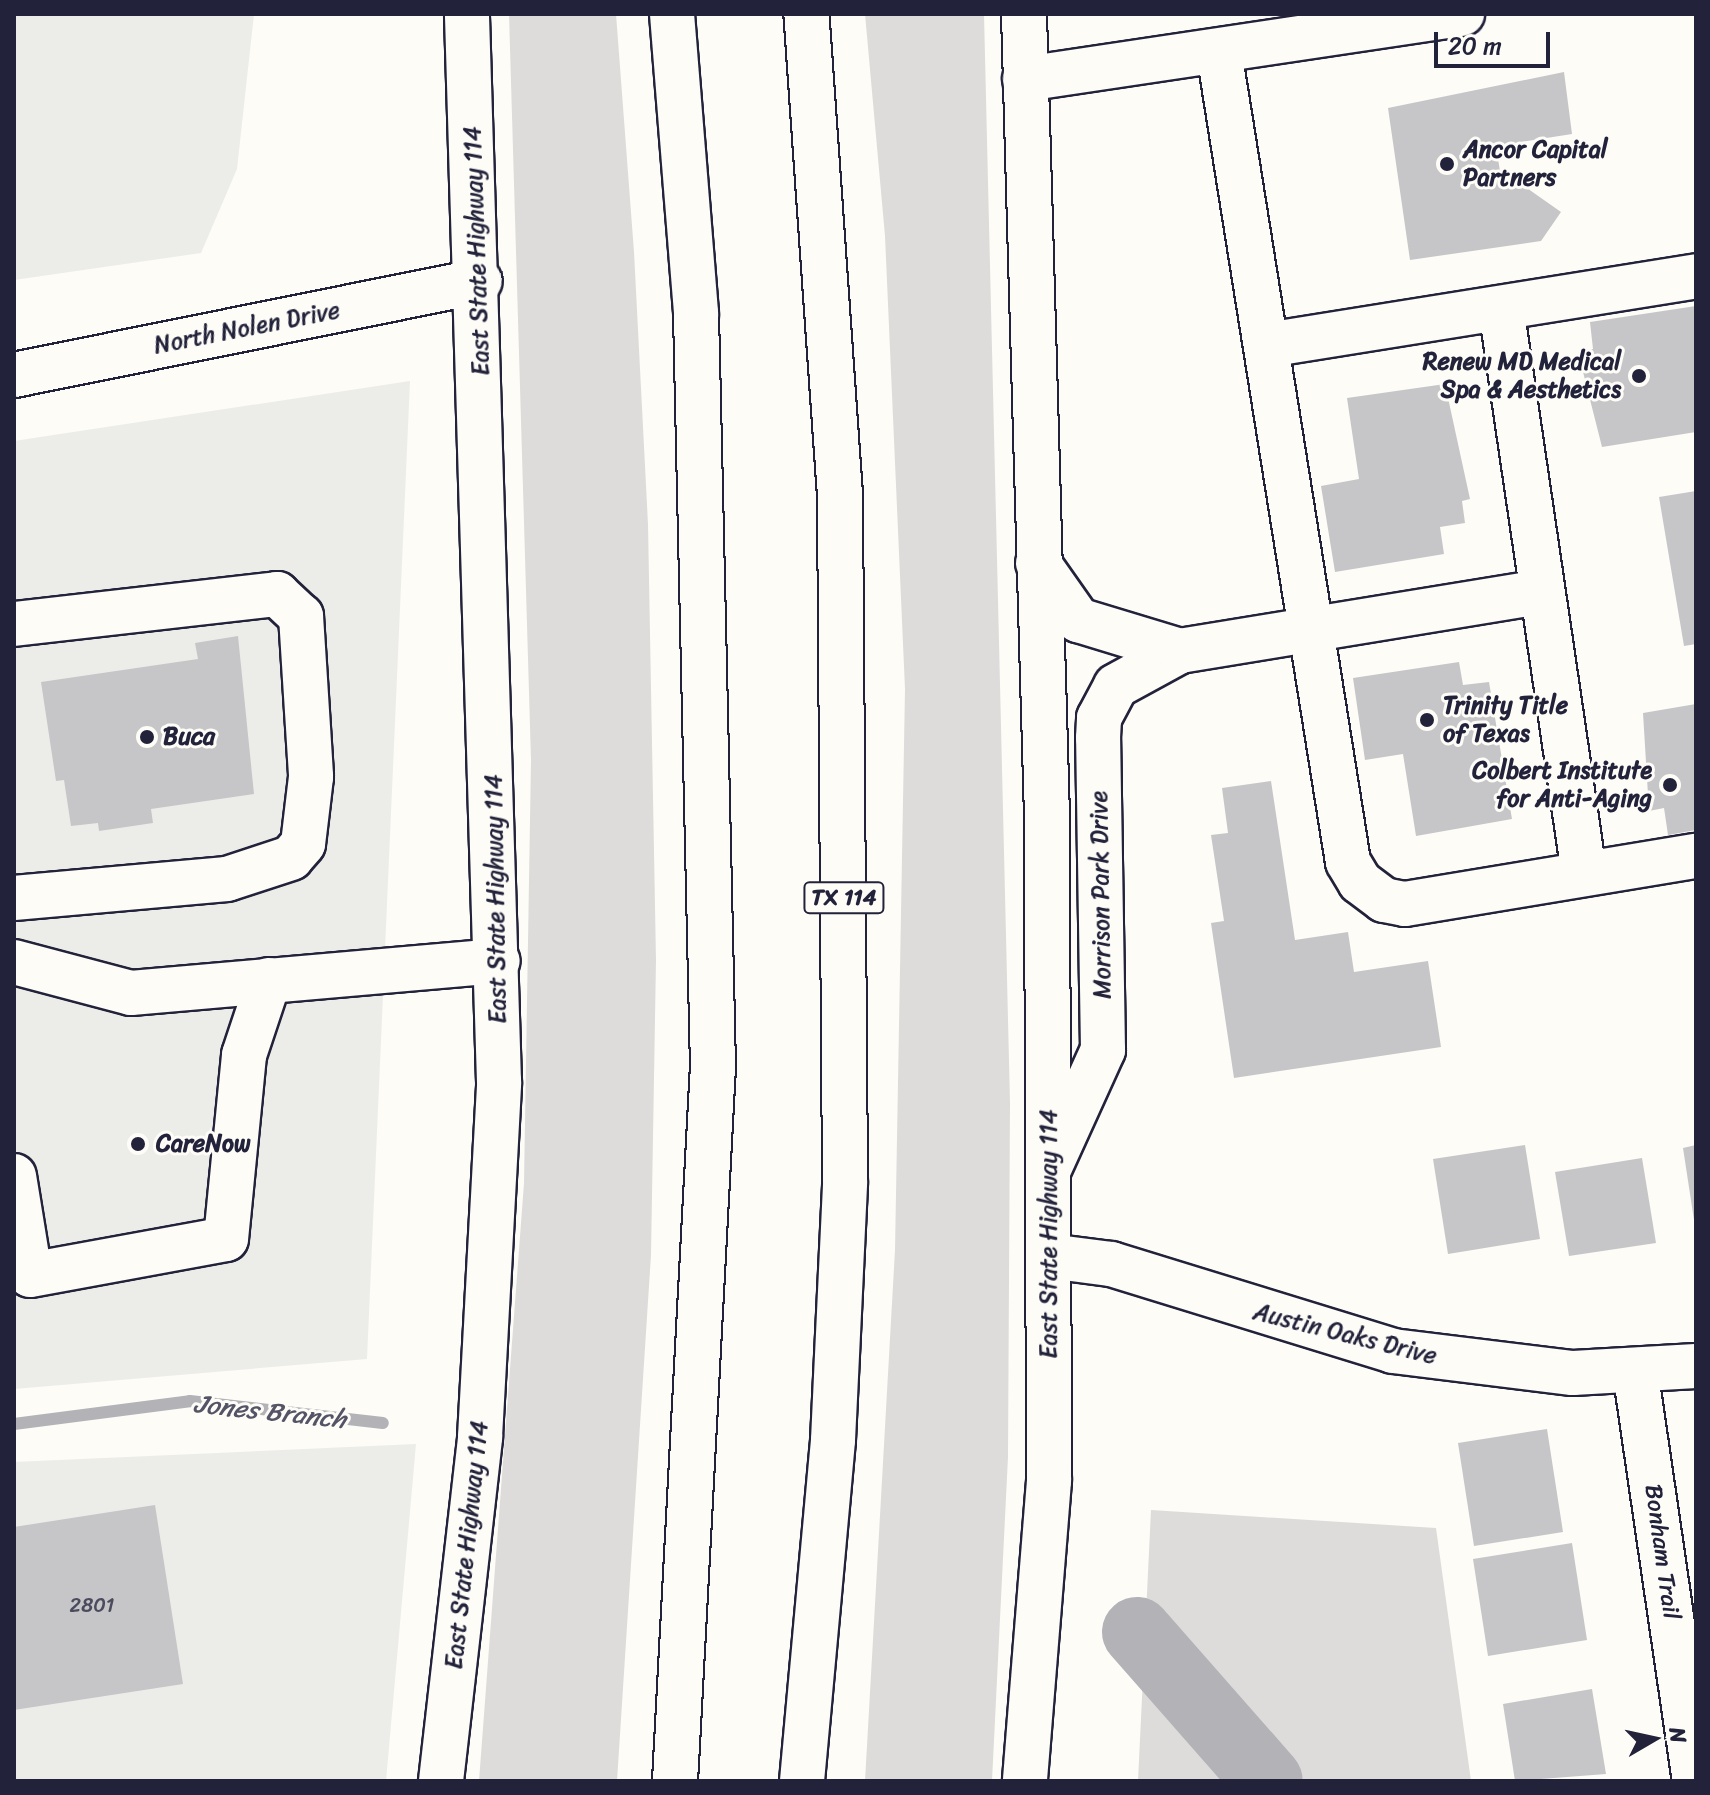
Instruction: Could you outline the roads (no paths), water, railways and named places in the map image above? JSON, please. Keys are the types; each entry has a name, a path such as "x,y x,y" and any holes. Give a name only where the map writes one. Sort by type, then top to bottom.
{"main road":[{"name":"East State Highway 114","path":"441,1781 480,1437 498,961 480,281 467,14"},
{"path":"672,14 696,313 713,1066 675,1781"},
{"name":"TX 114","path":"802,1781 833,1440 845,1181 840,495 806,14"},
{"name":"East State Highway 114","path":"1024,14 1049,1169 1049,1481 1025,1781"},
{"path":"1025,79 1462,14"},
{"path":"1219,52 1348,862 1360,882 1384,900 1405,904 1696,856"},
{"path":"1267,345 1696,276"},
{"name":"North Nolen Drive","path":"14,375 480,281"},
{"path":"1501,308 1584,873"},
{"name":"Morrison Park Drive","path":"1038,563 1078,620 1180,651"},
{"name":"Morrison Park Drive","path":"1049,1169 1103,1050 1099,718 1116,686 1180,651 1542,592"},
{"path":"14,624 277,594 301,616 311,777 303,844 291,858 227,879 14,898"},
{"path":"14,962 131,993 498,961"},
{"path":"14,1176 30,1275 226,1239 244,1055 269,980"},
{"name":"Austin Oaks Drive","path":"1049,1256 1111,1264 1393,1351 1501,1369 1635,1370 1696,1366"},
{"name":"Bonham Trail","path":"1635,1370 1695,1781"}],"waterway":[{"name":"Jones Branch","path":"14,1424 190,1401 383,1423"},
{"name":"Jones Branch","path":"1137,1632 1268,1781"}],"place":[{"name":"Ancor Capital Partners","path":"1447,164"},
{"name":"Renew MD Medical Spa & Aesthetics","path":"1639,376"},
{"name":"Trinity Title of Texas","path":"1427,720"},
{"name":"Buca","path":"147,737"},
{"name":"Colbert Institute for Anti-Aging","path":"1670,785"},
{"name":"CareNow","path":"138,1144"}]}
